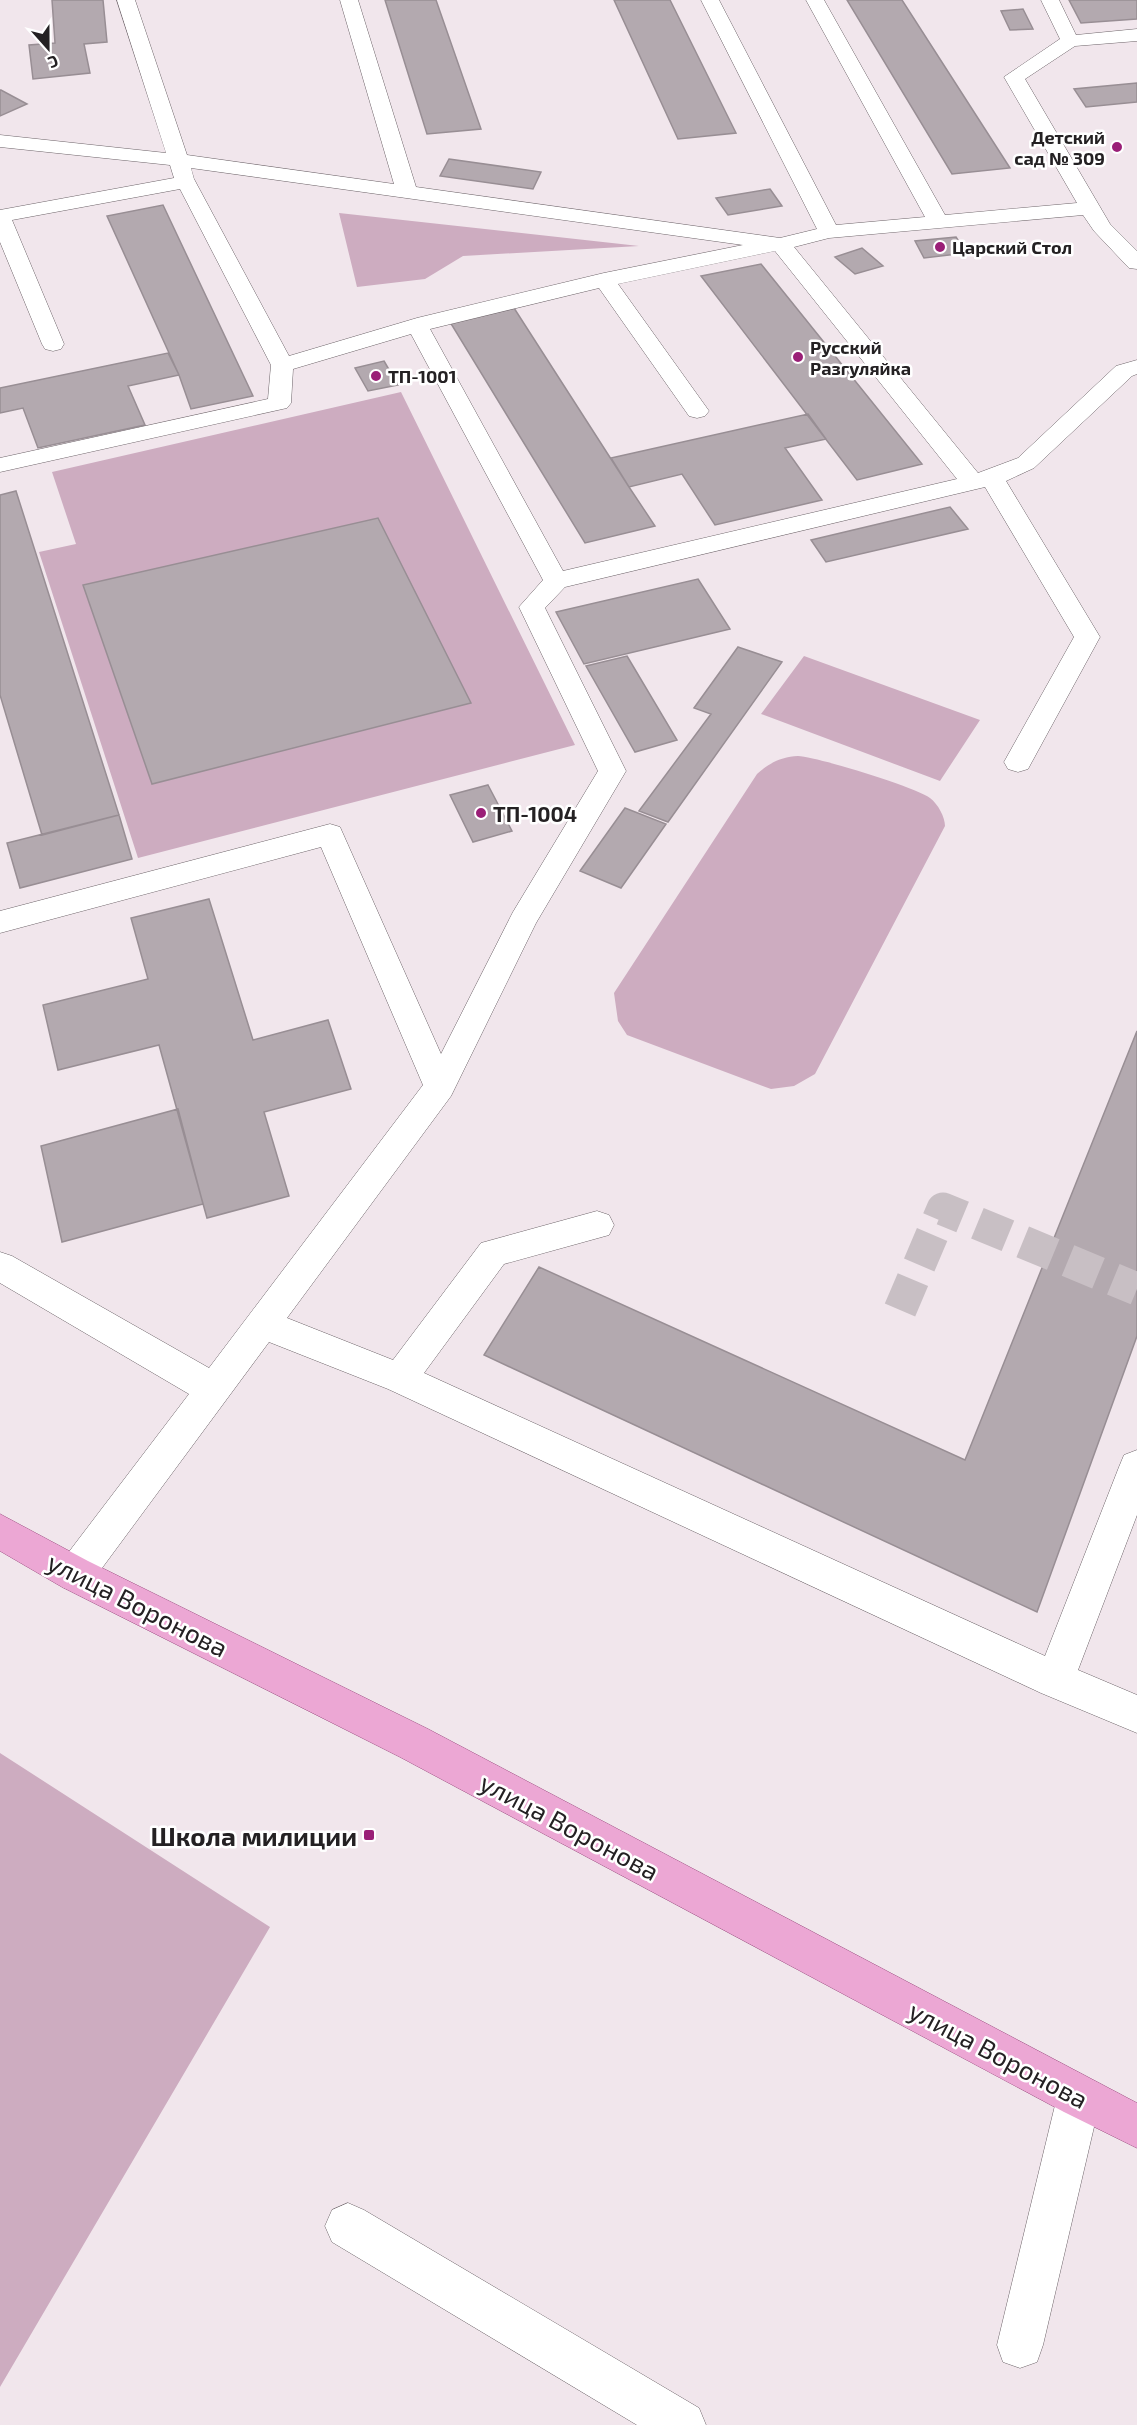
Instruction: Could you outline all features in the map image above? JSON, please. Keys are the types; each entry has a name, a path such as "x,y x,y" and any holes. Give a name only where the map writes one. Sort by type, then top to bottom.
{"main road":[{"name":"улица Воронова","path":"0,1531 75,1574 414,1743 1137,2126"}],"lane":[{"path":"0,465 279,403 282,365 186,182 126,0"},
{"path":"349,0 407,192"},
{"path":"710,0 829,232"},
{"path":"815,0 938,221"},
{"path":"1050,0 1070,41"},
{"path":"1137,35 1070,41 1014,77 1101,227 1137,263"},
{"path":"0,141 177,160 780,244 982,480 1087,637 1018,762"},
{"path":"53,344 0,216 186,182"},
{"path":"282,365 417,325 604,280 829,232 1090,208"},
{"path":"604,280 696,411"},
{"path":"417,325 556,581"},
{"path":"75,1574 213,1389 264,1325 440,1087 523,920 612,771 532,607 556,581 982,480 1026,463 1124,371 1137,367"},
{"path":"0,922 330,834 440,1087"},
{"path":"400,1378 493,1252 597,1225"},
{"path":"0,1266 213,1389"},
{"path":"264,1325 400,1378 1055,1680 1137,1714"},
{"path":"1055,1680 1137,1467"},
{"path":"1020,2345 1079,2097"},
{"path":"348,2226 682,2425"}],"shaded area":[{"path":"339,213 639,246 463,256 425,279 357,287"},
{"path":"401,392 575,745 138,858 39,552 76,544 52,472"},
{"path":"804,656 980,720 940,781 761,714"},
{"path":"798,756 845,767 921,793 936,804 945,826 815,1074 794,1086 771,1089 627,1035 618,1021 614,993 757,774 776,761"},
{"path":"0,1753 270,1927 0,2387"}],"building":[{"path":"52,0 103,0 107,42 84,44 90,73 33,79 29,45 55,43"},
{"path":"385,0 436,0 481,129 427,134"},
{"path":"614,0 670,0 736,133 678,139"},
{"path":"847,0 902,0 1010,168 952,174"},
{"path":"1069,0 1137,0 1137,19 1081,23"},
{"path":"1023,9 1033,29 1010,30 1001,11"},
{"path":"1137,83 1137,102 1086,107 1074,89"},
{"path":"1,90 27,104 0,116"},
{"path":"449,159 541,172 533,189 440,176"},
{"path":"770,189 782,206 728,215 716,198"},
{"path":"163,205 253,396 191,409 179,375 107,216"},
{"name":"Царский Стол","path":"956,237 966,253 924,258 915,241"},
{"path":"862,248 883,266 855,274 835,257"},
{"path":"761,264 922,464 857,480 701,276"},
{"path":"514,308 655,526 585,543 450,322"},
{"path":"168,353 179,375 128,386 145,425 38,448 23,408 0,413 0,388"},
{"name":"ТП-1001","path":"384,361 398,385 368,391 355,368"},
{"path":"808,414 826,439 785,448 822,500 715,525 682,474 629,487 611,458"},
{"path":"16,491 119,815 42,835 0,695 0,495"},
{"path":"950,507 968,529 826,562 811,540"},
{"path":"378,518 471,703 152,784 83,585"},
{"path":"698,579 730,629 584,664 556,612"},
{"path":"738,647 782,662 668,822 639,811 711,714 694,708"},
{"path":"627,656 677,740 635,752 586,666"},
{"name":"ТП-1004","path":"488,785 512,831 473,842 450,795"},
{"path":"625,808 666,824 621,888 580,871"},
{"path":"119,815 132,859 20,888 7,843"},
{"path":"209,899 253,1040 328,1020 351,1089 264,1112 289,1196 207,1218 159,1045 58,1070 43,1005 148,979 131,918"},
{"path":"1137,1031 1137,1336 1037,1612 484,1355 539,1267 965,1460"},
{"path":"178,1109 203,1204 62,1242 41,1146"}],"tunnel":[{"path":"900,1310 943,1209 1137,1289"}],"place":[{"name":"Детский сад № 309","path":"1117,147"},
{"name":"Царский Стол","path":"940,247"},
{"name":"Русский Разгуляйка","path":"798,357"},
{"name":"ТП-1001","path":"376,376"},
{"name":"ТП-1004","path":"481,813"},
{"name":"Школа милиции","path":"369,1835"}]}
